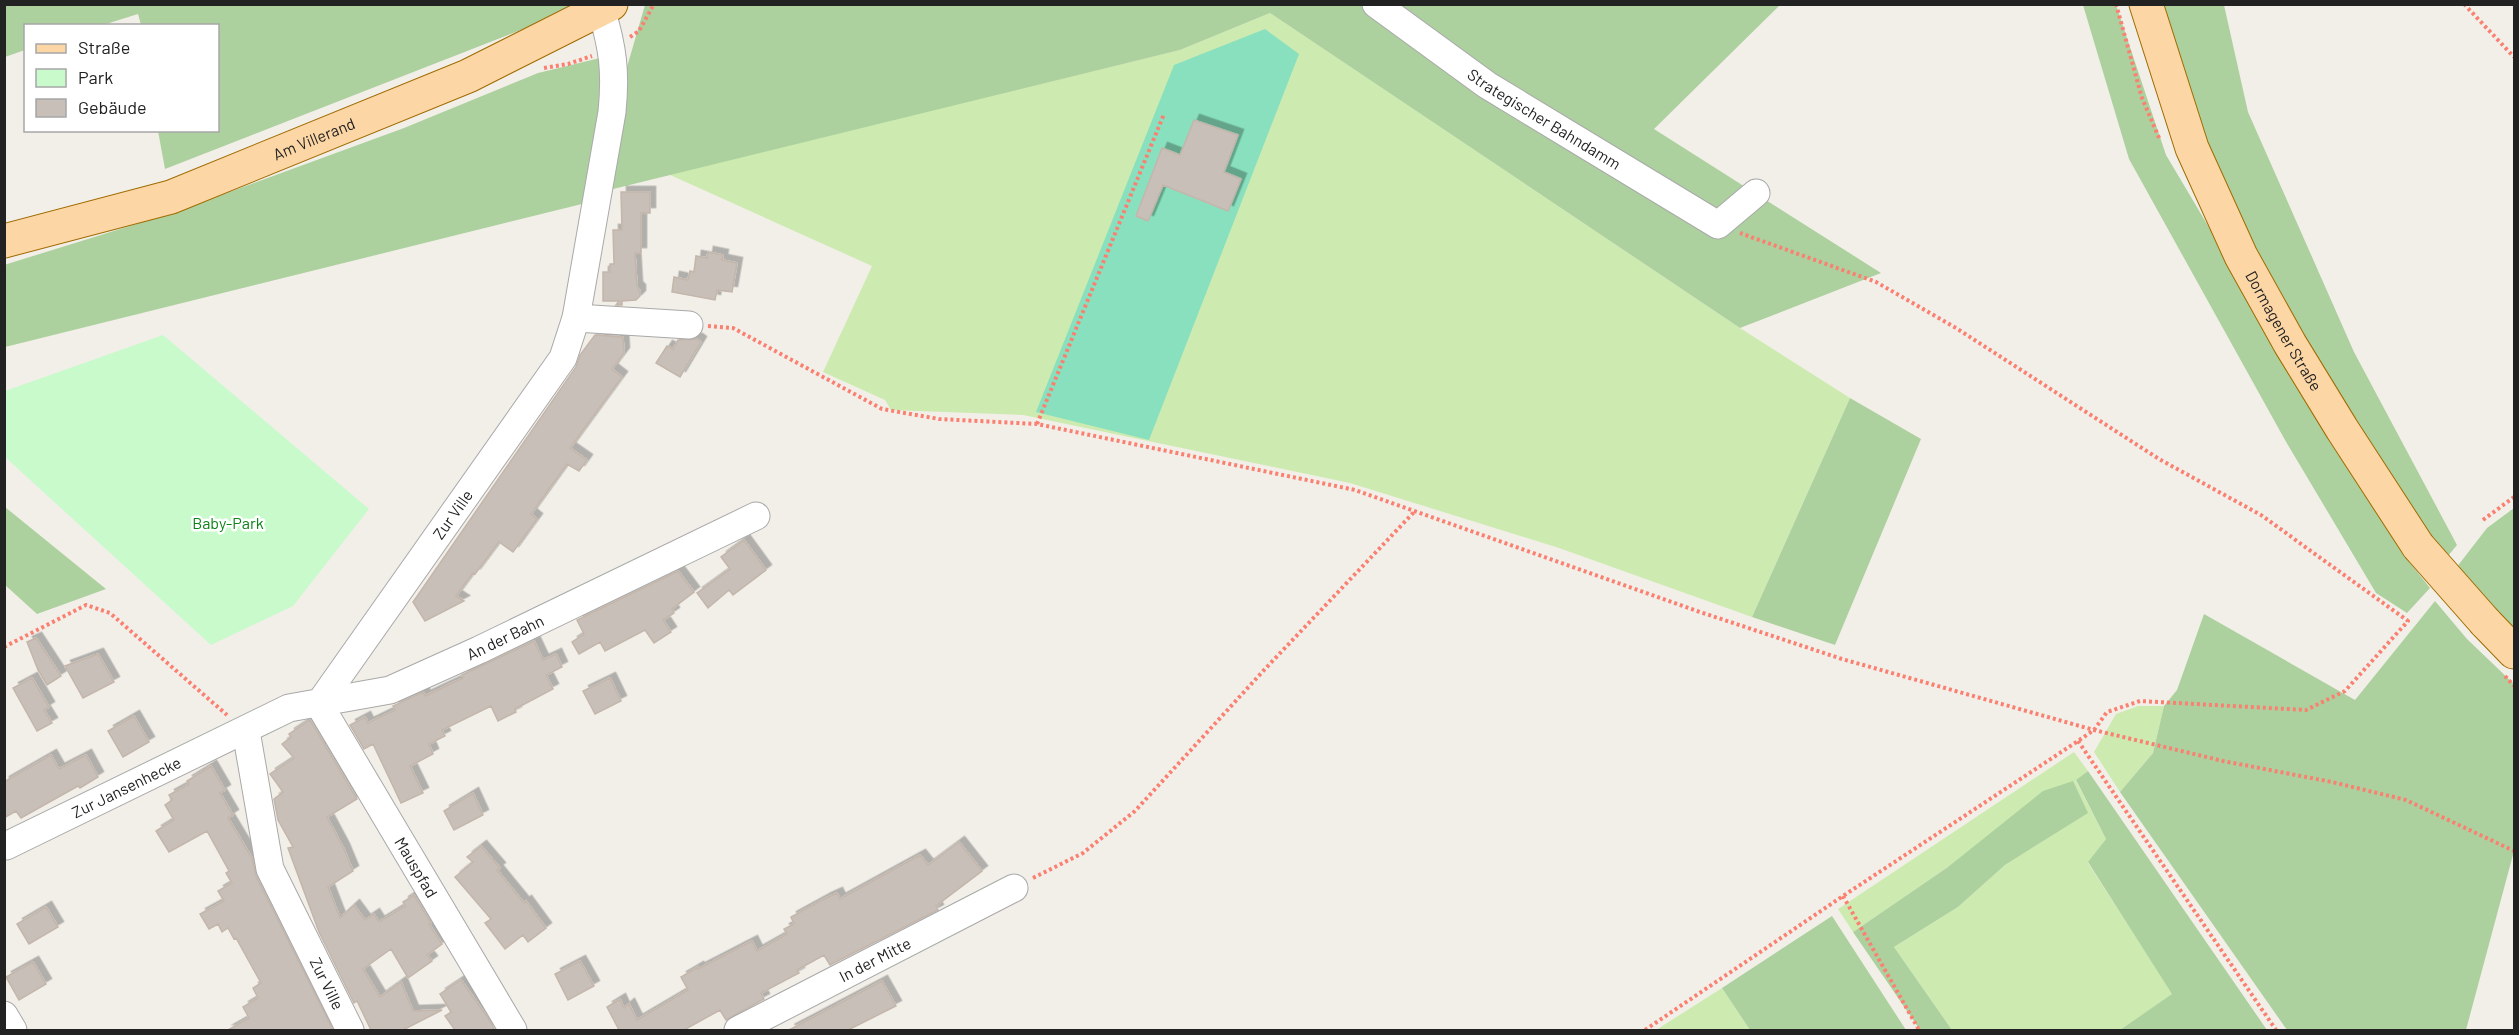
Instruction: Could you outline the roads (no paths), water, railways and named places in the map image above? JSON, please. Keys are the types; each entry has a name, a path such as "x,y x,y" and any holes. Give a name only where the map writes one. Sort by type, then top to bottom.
{"main road":[{"name":"Dormagener Straße","path":"2146,4 2192,148 2241,256 2290,344 2418,546 2514,652"},
{"name":"Am Villerand","path":"4,241 171,197 468,76 606,7"}],"street":[{"name":"Strategischer Bahndamm","path":"1376,4 1487,85 1718,225 1756,193"},
{"name":"Zur Ville","path":"320,704 563,358 576,318 612,112 615,84 606,7"},
{"path":"576,318 689,325"},
{"name":"An der Bahn","path":"246,730 289,708 390,690 479,650 756,516"},
{"name":"Mauspfad","path":"320,704 513,1030"},
{"name":"Zur Ville","path":"246,730 270,868 350,1030"},
{"name":"Zur Jansenhecke","path":"6,846 235,733 246,730"},
{"name":"In der Mitte","path":"738,1030 1014,888"},
{"path":"4,1015 13,1030"}],"park label":[{"name":"Baby-Park","path":"228,523"}]}
